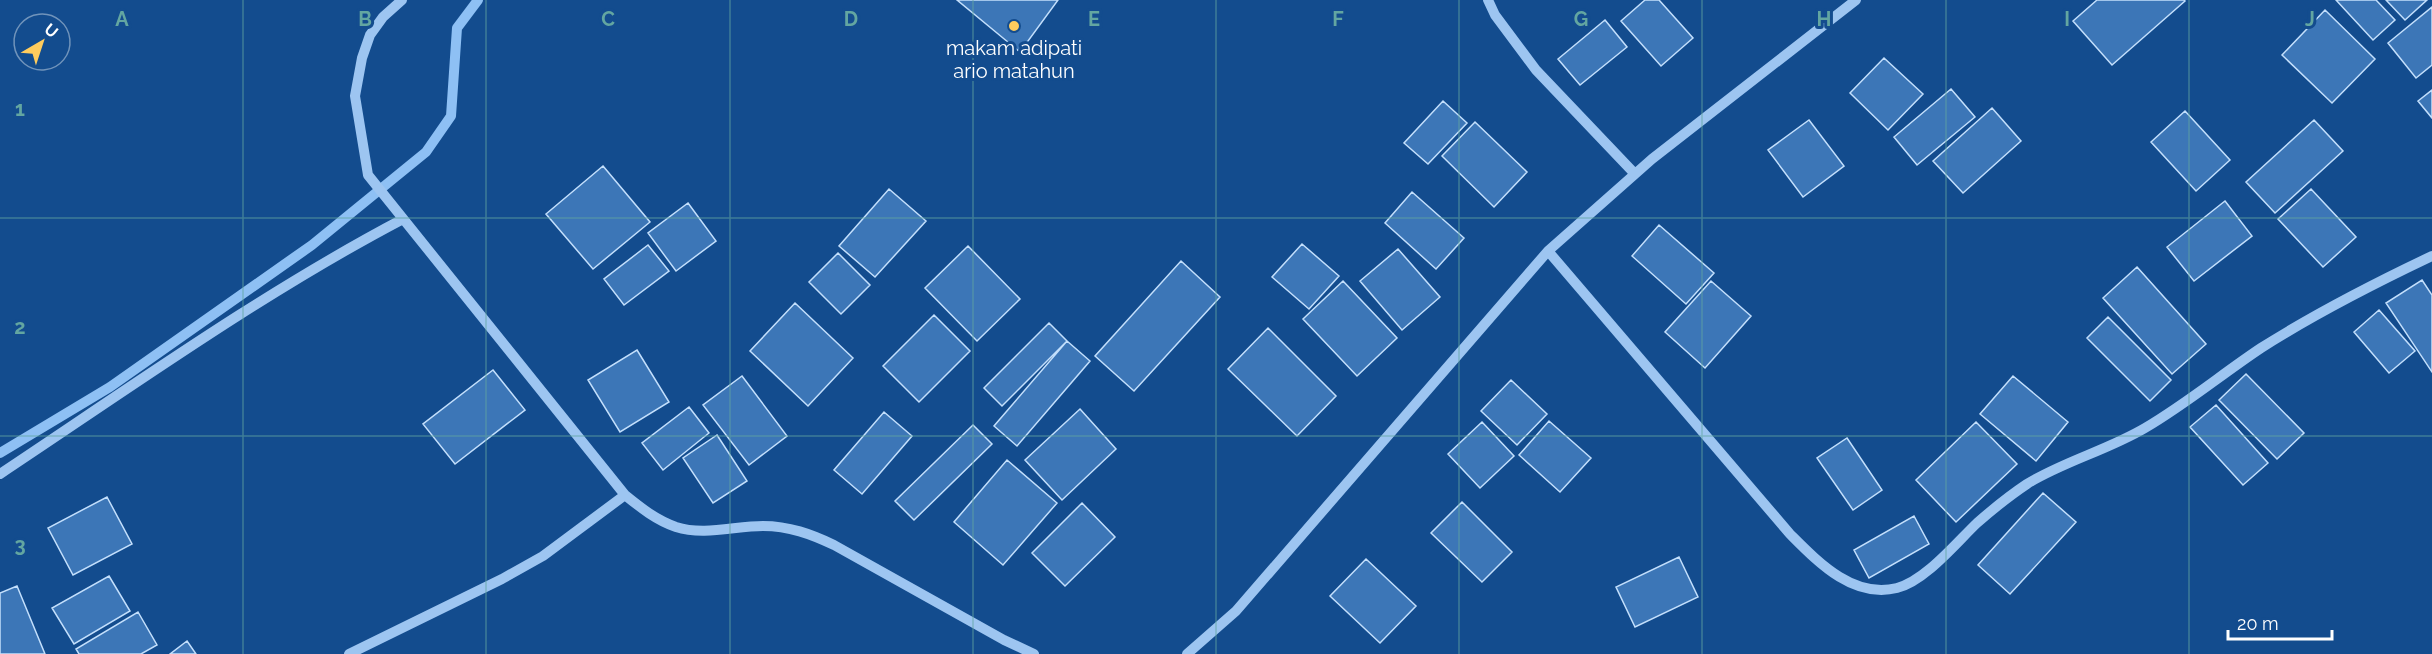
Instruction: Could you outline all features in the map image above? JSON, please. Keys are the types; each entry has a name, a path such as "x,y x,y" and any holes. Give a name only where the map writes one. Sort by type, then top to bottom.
{"street":[{"path":"402,0 383,17 370,35 362,58 355,96 368,175 551,399 596,461 626,495 650,515 677,527 703,531 764,526 806,532 834,545 1004,640 1034,654"},
{"path":"1488,0 1495,15 1536,70 1635,174"},
{"path":"1187,654 1236,611 1548,252 1635,174 1726,100 1856,0"},
{"path":"0,474 199,342 400,215"},
{"path":"1548,252 1797,541 1831,572 1857,587 1881,591 1899,588 1920,576 2009,496 2030,482 2143,429 2181,405 2229,369 2308,319 2355,293 2432,256"},
{"path":"349,654 502,579 543,556 626,495"}],"building":[{"name":"makam adipati ario matahun","path":"957,0 1058,0 1020,52"},
{"path":"1645,0 1659,0 1693,38 1661,66 1621,21"},
{"path":"2097,0 2185,1 2112,65 2073,21"},
{"path":"2336,0 2376,0 2395,20 2373,40"},
{"path":"2386,0 2427,0 2405,20"},
{"path":"2432,7 2432,65 2416,78 2388,43"},
{"path":"2325,10 2375,59 2332,103 2282,55"},
{"path":"1605,20 1627,47 1580,85 1558,59"},
{"path":"1884,58 1923,94 1888,130 1850,93"},
{"path":"1951,89 1975,117 1917,165 1894,137"},
{"path":"2432,90 2432,118 2418,101"},
{"path":"1443,101 1467,123 1428,164 1404,143"},
{"path":"1992,108 2021,141 1963,193 1933,161"},
{"path":"2185,111 2230,160 2196,191 2151,142"},
{"path":"1809,120 1844,166 1803,197 1768,150"},
{"path":"2314,120 2343,151 2275,213 2246,182"},
{"path":"1475,122 1527,172 1494,207 1442,156"},
{"path":"603,166 650,222 593,269 546,214"},
{"path":"889,189 926,221 875,277 839,246"},
{"path":"2311,189 2356,237 2323,267 2278,219"},
{"path":"1412,192 1464,238 1436,269 1385,223"},
{"path":"2225,201 2252,236 2194,281 2167,247"},
{"path":"688,203 716,241 676,271 648,233"},
{"path":"1659,225 1714,273 1686,304 1632,256"},
{"path":"1302,244 1339,276 1309,309 1272,277"},
{"path":"648,245 669,271 624,305 604,279"},
{"path":"968,246 1020,299 977,341 925,288"},
{"path":"1398,249 1440,297 1402,330 1360,281"},
{"path":"838,253 870,285 841,314 809,282"},
{"path":"1181,261 1220,297 1134,391 1095,356"},
{"path":"2137,267 2206,344 2172,374 2103,298"},
{"path":"2422,280 2432,295 2432,372 2386,303"},
{"path":"1343,281 1397,338 1357,376 1303,319"},
{"path":"1711,281 1751,316 1705,368 1665,332"},
{"path":"795,303 853,358 808,406 750,351"},
{"path":"2379,310 2415,351 2389,373 2354,332"},
{"path":"934,315 970,351 919,402 883,366"},
{"path":"2108,317 2171,380 2150,401 2087,338"},
{"path":"1049,323 1067,341 1002,406 984,388"},
{"path":"1268,328 1336,396 1297,436 1228,369"},
{"path":"1067,341 1090,361 1017,446 994,426"},
{"path":"637,350 669,402 620,432 588,380"},
{"path":"493,370 525,410 455,464 423,424"},
{"path":"2246,374 2304,433 2277,459 2219,400"},
{"path":"742,376 787,436 749,465 703,405"},
{"path":"2013,376 2068,422 2036,461 1980,414"},
{"path":"1511,380 1547,414 1517,445 1481,411"},
{"path":"2216,405 2268,463 2243,485 2190,427"},
{"path":"689,407 709,433 663,470 642,443"},
{"path":"1080,409 1116,449 1062,500 1025,460"},
{"path":"884,412 912,436 862,494 834,470"},
{"path":"1549,421 1591,458 1560,492 1519,455"},
{"path":"1482,422 1514,456 1480,488 1448,454"},
{"path":"1976,422 2017,464 1956,522 1916,480"},
{"path":"973,425 992,444 914,520 895,501"},
{"path":"717,435 747,481 713,503 683,458"},
{"path":"1847,438 1882,490 1853,510 1817,458"},
{"path":"1007,460 1057,503 1003,565 954,522"},
{"path":"2043,493 2076,522 2010,594 1978,565"},
{"path":"107,497 132,544 73,575 48,528"},
{"path":"1462,502 1512,552 1482,582 1431,533"},
{"path":"1082,503 1115,537 1065,586 1032,553"},
{"path":"1914,516 1929,544 1869,578 1854,550"},
{"path":"1679,557 1698,597 1635,627 1616,587"},
{"path":"1366,559 1416,606 1380,643 1330,596"},
{"path":"109,576 130,611 74,644 52,608"},
{"path":"17,586 45,654 0,654 0,593"},
{"path":"138,612 157,645 141,654 79,654 76,649"},
{"path":"187,641 196,654 170,654"}],"waterway":[{"path":"0,453 110,387 312,245 426,152 451,116 457,28 478,0"}],"place":[{"name":"makam adipati ario matahun","path":"1014,26"}]}
